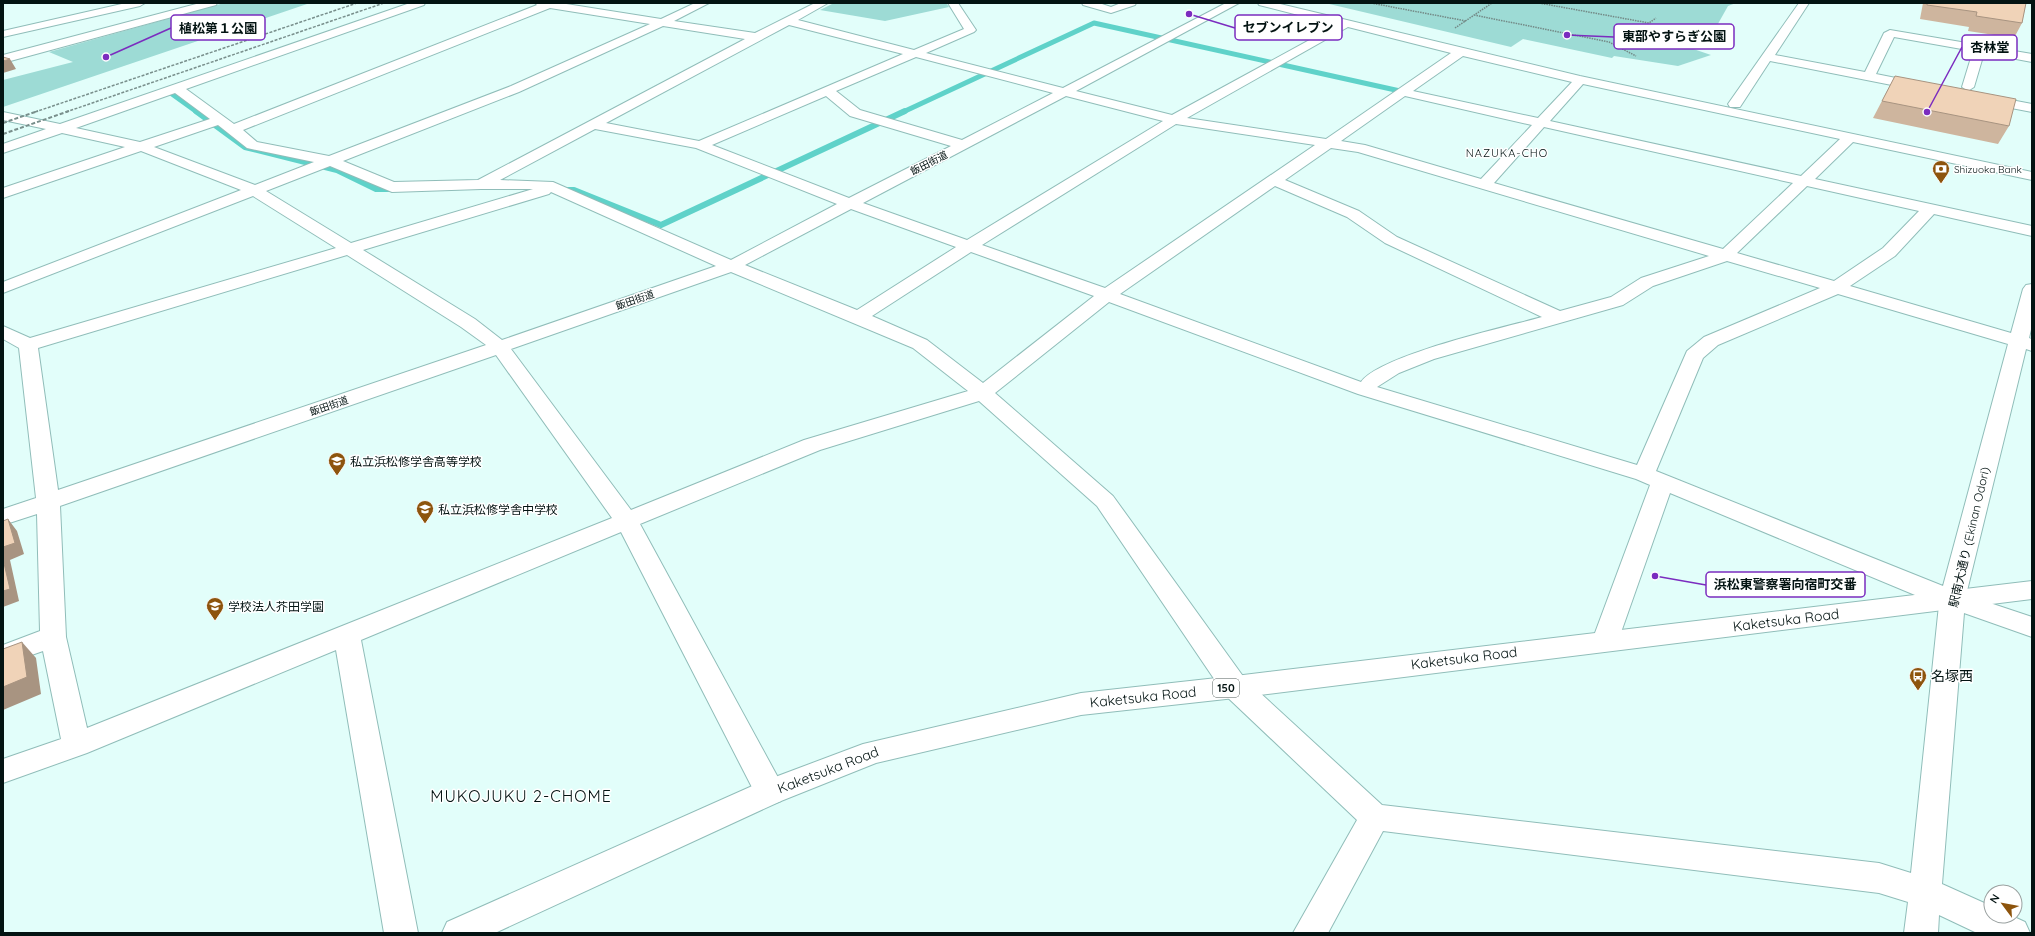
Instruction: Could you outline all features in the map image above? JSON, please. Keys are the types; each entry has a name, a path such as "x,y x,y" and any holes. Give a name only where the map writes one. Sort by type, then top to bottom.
{"main road":[{"path":"3,34 140,3"},
{"path":"3,59 212,3"},
{"path":"3,149 420,3"},
{"path":"233,129 547,3 756,37"},
{"path":"3,288 515,89 704,3"},
{"path":"481,184 756,37 823,3"},
{"path":"700,145 970,30 953,3"},
{"path":"1087,3 1111,10 1131,3"},
{"name":"飯田街道","path":"3,517 500,347 731,266 1234,3"},
{"path":"1263,3 1580,80 2032,176"},
{"path":"1293,3 1605,77 1954,147"},
{"path":"1735,104 1804,3"},
{"path":"82,5 102,12"},
{"path":"788,21 918,53 1174,120 1360,148 2025,343"},
{"path":"858,317 969,246 1174,120 1346,24"},
{"path":"1869,76 1890,33 2032,58"},
{"path":"1968,87 1979,48"},
{"path":"3,771 77,745 812,445 983,393 1107,295 1330,144 1461,52"},
{"path":"1768,57 1931,89"},
{"path":"1484,185 1580,80"},
{"path":"177,89 233,129 252,145 330,161 392,187 481,184 548,185 731,266 858,317 920,344 983,393 1105,501 1235,687 1375,817 1879,878 1925,892 2012,933"},
{"path":"828,91 856,114 964,145"},
{"path":"1402,92 2032,231"},
{"path":"1954,93 2032,108"},
{"path":"3,116 140,146 254,190 468,323 500,347 626,520 770,792"},
{"path":"3,193 219,120"},
{"path":"593,124 700,145 851,204 1107,295 1365,390 1654,478 1952,600 2032,627"},
{"path":"1365,390 1370,383 1392,369 1426,355 1618,301 1647,282 1725,256 1850,137"},
{"path":"1275,181 1353,214 1391,240 1560,318"},
{"path":"3,332 28,345 555,188"},
{"path":"1605,641 1654,478 1694,355 1711,341 1836,288 1889,252 1930,209"},
{"name":"駅南大通り (Ekinan Odori)","path":"1921,933 1952,600 2025,343 2032,289"},
{"path":"28,345 48,502 53,637 77,745"},
{"name":"Kaketsuka Road","path":"459,933 770,792 873,752 1066,707 2032,590"},
{"path":"347,635 400,933"},
{"path":"3,654 53,637"},
{"path":"1310,933 1375,817"}],"path":[{"path":"1371,3 1466,21"},
{"path":"1439,38 1492,3"},
{"path":"1539,3 1649,23 1656,18"},
{"path":"1474,15 1609,42 1636,56"}],"shaded area":[{"path":"224,3 310,3 3,107 3,80 73,62 49,52"},
{"path":"834,3 946,3 949,7 885,21 820,10"},
{"path":"1325,3 1736,3 1728,6 1710,38 1703,39 1679,33 1664,39 1711,55 1678,66 1614,56 1612,58 1523,39 1511,47"}],"building":[{"path":"1927,3 2026,3 2022,23 1976,16 1977,12 1927,5"},
{"path":"3,57 10,59 3,61"},
{"path":"1895,76 2016,99 2009,126 1882,101"},
{"path":"8,519 15,543 3,547 3,521"},
{"path":"3,559 10,589 3,591"},
{"path":"22,642 27,677 3,687 3,649"}],"waterway":[{"path":"903,112 1094,23 1409,93"},
{"path":"172,94 197,112"},
{"path":"196,111 245,147 337,170 376,189 398,189"},
{"path":"559,190 574,190 661,225 905,111"}],"railway":[{"path":"35,112 357,3"},
{"path":"66,112 384,3"},
{"path":"3,123 38,111"},
{"path":"3,134 69,111"}],"place":[{"name":"セブンイレブン","path":"1189,14"},
{"name":"東部やすらぎ公園","path":"1567,35"},
{"name":"植松第１公園","path":"106,57"},
{"name":"杏林堂","path":"1927,112"},
{"name":"Shizuoka Bank","path":"1941,184"},
{"name":"私立浜松修学舎高等学校","path":"337,476"},
{"name":"私立浜松修学舎中学校","path":"425,524"},
{"name":"浜松東警察署向宿町交番","path":"1655,576"},
{"name":"学校法人芥田学園","path":"215,621"},
{"name":"名塚西","path":"1918,691"}],"district":[{"name":"NAZUKA-CHO","path":"1507,153"},
{"name":"MUKOJUKU 2-CHOME","path":"521,796"}]}
